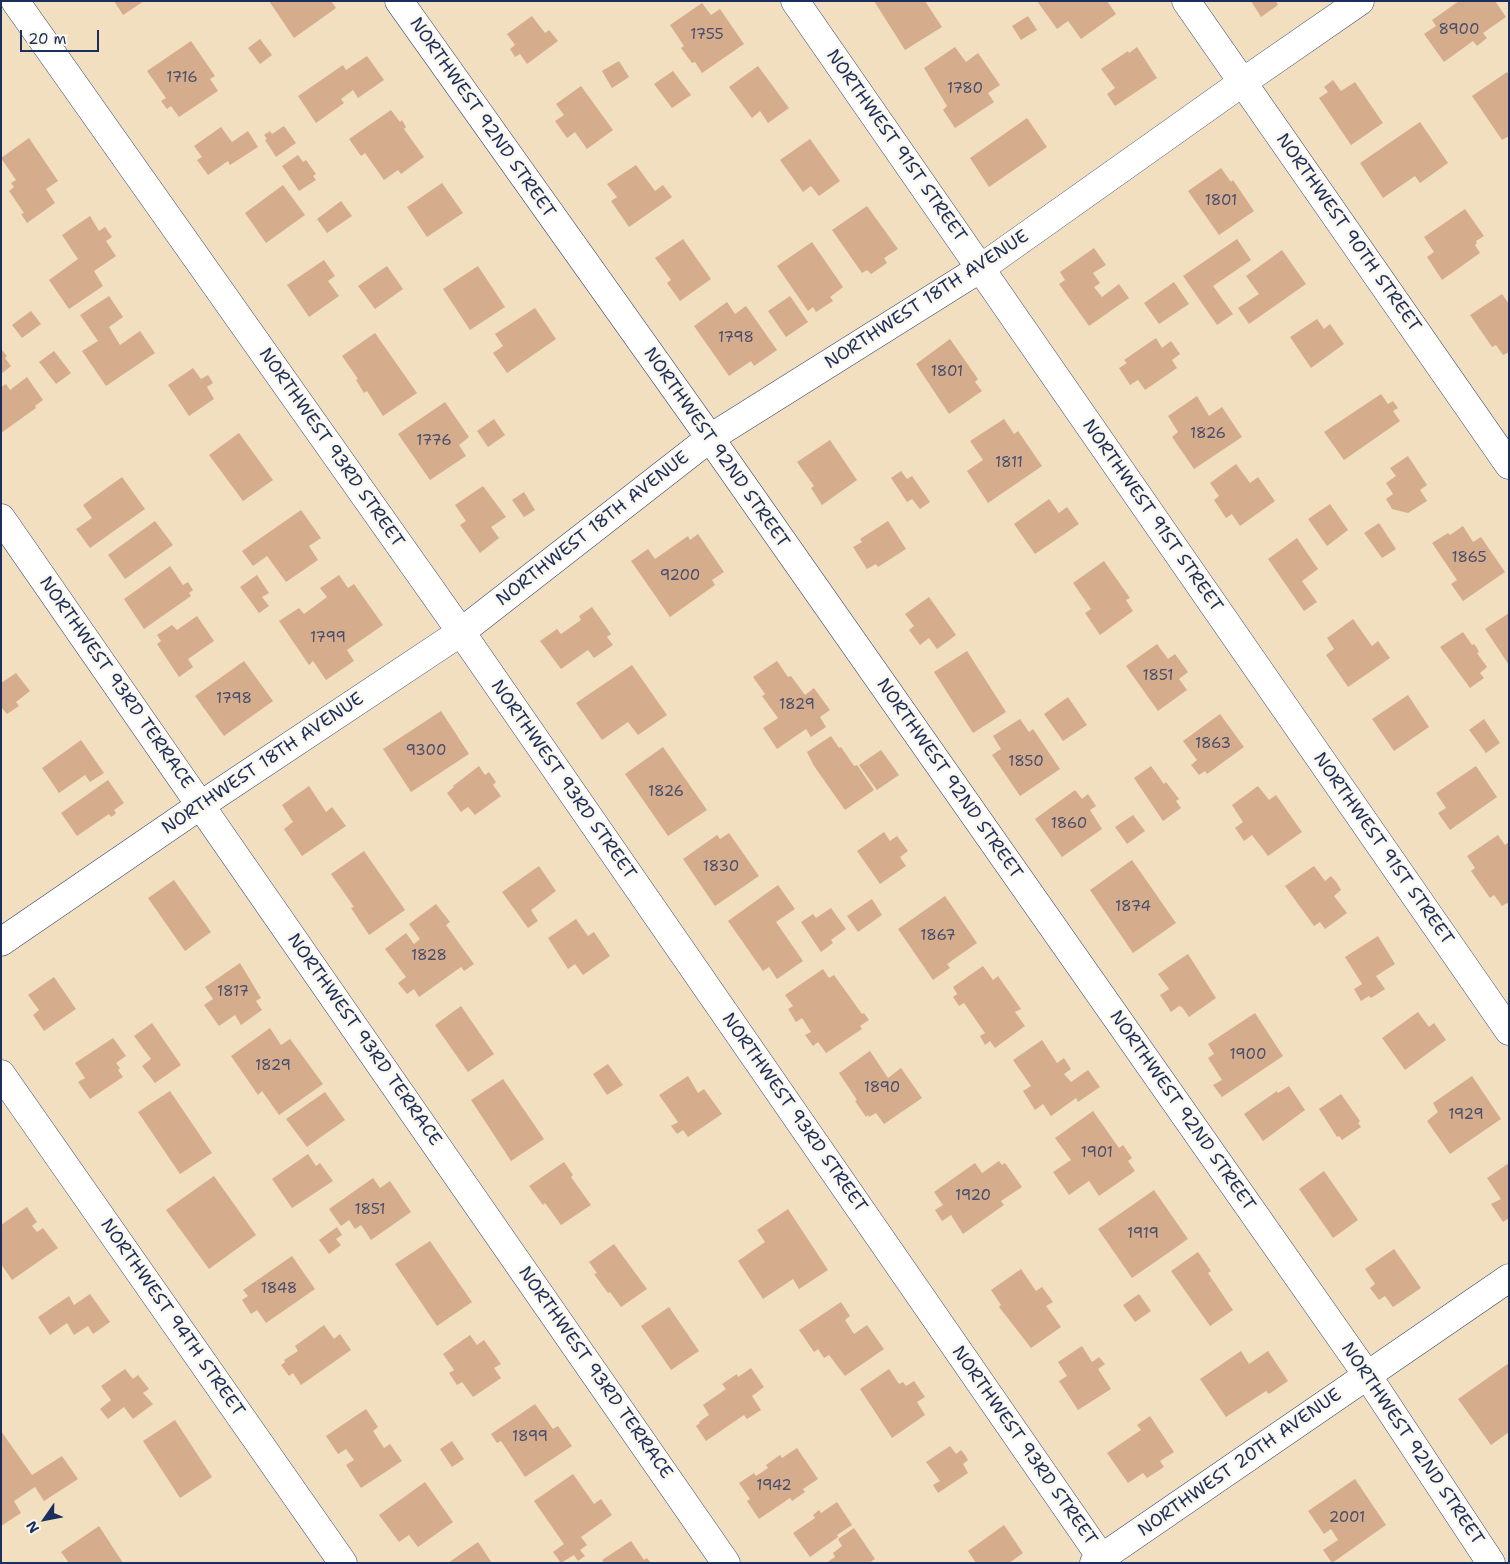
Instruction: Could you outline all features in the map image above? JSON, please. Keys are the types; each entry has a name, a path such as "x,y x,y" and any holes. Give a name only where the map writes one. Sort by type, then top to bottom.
{"street":[{"name":"NORTHWEST 93RD STREET","path":"15,1 461,632 1100,1561"},
{"name":"NORTHWEST 92ND STREET","path":"399,1 710,438 1367,1375 1491,1563"},
{"name":"NORTHWEST 91ST STREET","path":"795,1 1509,1031"},
{"name":"NORTHWEST 90TH STREET","path":"1186,1 1509,465"},
{"name":"NORTHWEST 18TH AVENUE","path":"1,942 201,805 461,632 710,438 981,268 1360,1"},
{"name":"NORTHWEST 93RD TERRACE","path":"1,518 726,1563"},
{"name":"NORTHWEST 94TH STREET","path":"1,1074 344,1563"},
{"name":"NORTHWEST 20TH AVENUE","path":"1100,1561 1509,1278"}],"building":[{"path":"114,1 144,1 123,15"},
{"path":"269,1 331,1 336,8 294,38"},
{"path":"874,1 925,1 942,27 905,50"},
{"path":"1037,1 1107,1 1116,14 1081,39 1068,21 1057,29"},
{"path":"1251,1 1276,1 1278,5 1261,17"},
{"path":"1459,1 1495,1 1506,17 1483,33 1487,38 1477,46 1473,41 1444,62 1424,34 1436,26 1432,20"},
{"path":"702,3 711,15 720,9 744,44 702,73 695,62 692,63 681,48 684,46 670,25"},
{"path":"532,16 545,33 549,30 558,41 527,64 520,54 515,57 510,49 515,45 507,34"},
{"path":"1028,16 1037,30 1021,40 1012,26"},
{"path":"260,39 272,55 260,64 248,48"},
{"path":"191,41 215,76 210,79 218,91 179,117 171,106 167,109 161,101 166,98 147,71"},
{"path":"955,47 966,62 978,53 1000,85 988,93 994,102 955,128 943,110 947,106 924,68"},
{"path":"1137,47 1157,78 1115,106 1107,94 1115,88 1101,69"},
{"path":"367,56 384,80 358,98 353,90 341,99 344,103 316,123 298,96 343,65 346,70"},
{"path":"619,61 629,77 612,88 602,71"},
{"path":"758,66 789,108 768,123 760,111 752,118 729,87"},
{"path":"673,71 691,95 672,108 654,84"},
{"path":"1507,72 1509,75 1509,136 1502,140 1472,96"},
{"path":"1333,80 1341,91 1355,82 1383,123 1351,145 1319,98 1328,92 1324,87"},
{"path":"581,86 613,130 587,149 575,132 567,138 555,121 564,115 556,104"},
{"path":"391,110 400,122 402,120 406,127 404,129 424,157 401,174 398,170 384,180 365,153 361,156 349,139"},
{"path":"1027,118 1047,147 989,187 970,158"},
{"path":"1420,122 1448,163 1420,183 1415,176 1383,198 1360,163"},
{"path":"284,126 296,143 276,157 265,140 267,139 264,135 270,131 272,134"},
{"path":"221,127 232,142 248,131 258,147 230,165 228,161 208,175 197,160 202,157 194,146"},
{"path":"29,138 58,181 46,189 55,203 27,223 21,214 24,213 9,191 14,187 11,183 16,180 1,158"},
{"path":"810,139 840,181 819,196 811,186 803,192 780,160"},
{"path":"298,155 303,162 306,160 316,174 313,176 316,180 299,191 282,166"},
{"path":"636,165 655,191 663,185 672,197 629,227 611,201 617,197 607,184"},
{"path":"1221,168 1231,182 1233,180 1254,211 1219,235 1188,191"},
{"path":"442,183 463,213 427,237 407,207"},
{"path":"283,185 305,215 266,243 245,213"},
{"path":"341,201 352,216 327,233 317,219"},
{"path":"867,206 898,249 884,258 887,263 871,274 867,270 862,273 832,230"},
{"path":"1465,209 1484,236 1476,241 1475,245 1480,253 1442,280 1427,257 1434,252 1424,237"},
{"path":"90,216 99,231 105,227 112,237 106,241 116,256 94,271 103,286 69,309 49,280 78,259 62,235"},
{"path":"683,239 711,279 680,301 667,283 671,280 655,258"},
{"path":"1237,239 1251,260 1213,286 1233,314 1217,325 1183,276"},
{"path":"812,242 843,287 830,297 833,301 816,312 813,307 808,311 777,266"},
{"path":"1094,248 1106,265 1093,273 1100,283 1094,287 1102,297 1119,284 1129,298 1089,326 1059,284 1065,280 1060,272"},
{"path":"1282,250 1306,284 1249,324 1238,308 1259,294 1246,276"},
{"path":"324,260 335,276 328,281 339,296 309,317 287,285"},
{"path":"387,266 403,289 375,309 358,286"},
{"path":"478,266 505,307 470,330 443,289"},
{"path":"1174,282 1189,304 1159,324 1144,303"},
{"path":"1502,294 1509,304 1509,352 1503,355 1496,345 1492,347 1470,315"},
{"path":"109,296 123,317 109,327 120,345 140,331 155,353 106,386 82,351 98,341 80,315"},
{"path":"790,296 808,322 786,337 768,311"},
{"path":"727,302 735,314 746,306 777,350 754,366 751,361 729,376 694,326"},
{"path":"535,308 556,339 507,373 493,353 503,346 495,334"},
{"path":"31,311 41,324 22,338 12,325"},
{"path":"1317,319 1324,329 1330,324 1344,344 1311,368 1290,337"},
{"path":"375,333 417,393 383,416 367,391 364,393 356,380 358,379 342,356"},
{"path":"1156,338 1162,348 1171,341 1180,354 1172,360 1177,368 1145,390 1138,380 1130,385 1119,368 1127,363 1124,360"},
{"path":"950,339 978,379 975,382 982,391 949,414 916,364"},
{"path":"1,349 7,356 5,358 11,366 1,374"},
{"path":"54,351 71,373 56,384 39,362"},
{"path":"193,368 201,379 208,375 213,383 207,387 214,399 189,416 168,385"},
{"path":"27,377 43,400 35,406 36,408 1,433 1,387 6,384 10,390"},
{"path":"1381,394 1388,404 1393,401 1398,408 1393,411 1400,421 1344,460 1324,432"},
{"path":"1197,396 1209,416 1222,407 1242,437 1194,469 1172,437 1178,432 1168,416"},
{"path":"445,402 469,437 459,445 466,456 430,480 398,434"},
{"path":"494,419 505,435 488,447 477,431"},
{"path":"1004,419 1014,434 1018,431 1042,466 988,503 967,471 983,460 970,441"},
{"path":"239,433 273,480 243,501 209,455"},
{"path":"830,440 857,480 822,505 811,488 814,486 797,462"},
{"path":"1408,456 1427,485 1420,490 1427,501 1408,513 1392,509 1386,499 1393,494 1386,483 1396,476 1390,468"},
{"path":"1236,464 1250,483 1258,477 1275,501 1240,526 1232,514 1226,518 1214,500 1219,496 1210,483"},
{"path":"901,471 907,479 912,476 930,502 920,509 912,499 907,502 891,478"},
{"path":"122,477 145,509 90,548 76,529 92,518 83,505"},
{"path":"483,486 506,517 491,527 499,538 480,553 460,525 466,521 455,505"},
{"path":"524,492 535,510 524,517 512,500"},
{"path":"1049,499 1059,513 1067,507 1079,524 1035,554 1014,524"},
{"path":"1330,504 1348,530 1327,546 1308,519"},
{"path":"301,510 321,538 309,546 318,560 286,582 267,556 253,566 242,551"},
{"path":"155,521 173,545 125,579 108,555"},
{"path":"888,521 906,549 878,567 876,564 867,569 853,547 862,542 860,539"},
{"path":"1379,523 1396,549 1382,558 1364,533"},
{"path":"1463,526 1473,542 1481,537 1505,572 1463,601 1451,584 1457,580 1432,543 1448,533 1450,535"},
{"path":"698,534 724,572 712,580 715,585 670,617 631,561 648,549 655,559 688,536 690,540"},
{"path":"1297,538 1318,569 1302,581 1317,602 1304,611 1268,559"},
{"path":"1104,561 1130,598 1126,600 1133,611 1100,635 1085,613 1091,609 1073,583"},
{"path":"170,566 183,585 188,582 193,590 189,593 191,596 144,629 124,599"},
{"path":"257,575 269,593 262,597 269,606 259,613 240,587"},
{"path":"339,575 348,588 354,584 383,625 347,650 354,661 326,680 313,661 309,665 279,621 299,608 304,614 327,597 320,588"},
{"path":"929,597 956,635 937,649 929,638 920,645 909,630 914,626 905,614"},
{"path":"592,607 611,634 607,637 613,645 594,658 588,650 561,669 540,641 557,629 561,634 581,620 579,616"},
{"path":"1509,613 1509,665 1485,629"},
{"path":"197,616 214,641 188,659 193,667 179,677 157,644 161,641 157,635 172,625 177,630"},
{"path":"1353,619 1372,646 1378,641 1390,658 1348,687 1326,655 1334,649 1327,638"},
{"path":"1463,632 1472,645 1474,644 1477,648 1479,652 1477,653 1487,667 1480,673 1484,678 1470,688 1440,647"},
{"path":"1157,644 1168,659 1175,654 1188,672 1179,679 1187,690 1158,711 1126,666"},
{"path":"967,651 1006,712 973,733 934,672"},
{"path":"244,661 273,701 224,736 195,696"},
{"path":"777,661 788,677 791,676 805,695 814,688 830,710 820,717 826,727 811,737 806,729 777,749 763,728 778,718 762,696 765,694 753,677"},
{"path":"632,665 667,715 638,735 628,722 602,740 576,703"},
{"path":"16,673 30,691 16,702 19,706 7,714 1,707 1,683"},
{"path":"1408,695 1429,727 1394,751 1372,719"},
{"path":"1068,697 1087,725 1063,741 1044,714"},
{"path":"441,711 469,754 411,792 383,749"},
{"path":"1220,714 1244,747 1207,774 1205,771 1199,775 1191,765 1197,760 1183,741"},
{"path":"1020,719 1029,732 1033,729 1060,769 1020,796 992,755 1001,749 993,736"},
{"path":"1484,719 1500,743 1486,753 1469,730"},
{"path":"831,736 854,766 857,765 874,790 845,810 814,766 807,752"},
{"path":"81,740 104,773 90,782 85,775 59,793 42,768"},
{"path":"663,747 707,810 668,836 625,774"},
{"path":"881,750 899,775 877,790 859,765"},
{"path":"479,766 485,775 489,772 496,782 493,785 501,796 475,815 468,807 461,812 447,793"},
{"path":"1151,766 1164,784 1166,782 1179,799 1176,801 1181,808 1163,821 1134,778"},
{"path":"1476,766 1497,797 1450,830 1438,813 1446,808 1436,793"},
{"path":"108,780 124,803 114,810 116,813 114,815 111,817 109,814 77,836 61,813"},
{"path":"309,786 326,812 332,807 346,826 302,856 284,829 293,822 282,805"},
{"path":"1258,786 1269,800 1276,795 1302,832 1268,856 1252,835 1244,841 1235,828 1243,822 1232,805"},
{"path":"1075,790 1082,799 1088,794 1096,806 1090,810 1102,829 1062,857 1035,819"},
{"path":"1133,815 1145,831 1127,844 1115,827"},
{"path":"884,832 890,841 897,836 908,851 900,857 906,866 880,884 857,851"},
{"path":"729,833 759,876 715,906 683,859 717,835 720,839"},
{"path":"1498,835 1505,845 1509,842 1509,902 1502,906 1494,895 1490,898 1471,871 1475,868 1467,856"},
{"path":"364,851 405,910 369,935 351,908 354,907 331,874"},
{"path":"1132,860 1176,923 1133,953 1090,890"},
{"path":"539,866 556,891 531,910 538,921 528,928 502,892"},
{"path":"1314,866 1325,881 1331,876 1337,883 1341,890 1334,896 1347,913 1325,929 1320,922 1314,926 1285,886"},
{"path":"174,880 211,932 185,951 148,898"},
{"path":"778,885 795,909 776,922 803,961 777,979 769,967 763,971 728,921"},
{"path":"945,896 977,943 947,964 950,968 933,980 898,929"},
{"path":"872,899 882,915 858,932 847,916"},
{"path":"436,904 450,922 446,925 474,964 464,971 461,967 419,997 414,989 407,994 398,983 406,977 385,949 406,933 414,944 420,939 409,924"},
{"path":"831,908 846,929 831,940 833,943 821,952 801,922 813,914 816,918"},
{"path":"576,919 588,936 594,932 610,956 583,975 575,964 568,969 548,938"},
{"path":"1378,936 1395,964 1376,976 1385,989 1371,998 1369,996 1361,1001 1354,989 1362,984 1345,957"},
{"path":"1188,954 1216,998 1189,1017 1182,1007 1179,1006 1171,1012 1160,995 1169,989 1158,974"},
{"path":"240,963 261,998 256,1001 262,1010 241,1025 235,1015 219,1026 204,1005 213,999 205,987"},
{"path":"983,966 993,980 998,976 1021,1009 1015,1012 1025,1026 995,1048 990,1041 985,1045 980,1036 985,1033 964,1003 959,1006 953,997 957,994 953,987"},
{"path":"823,969 829,978 834,975 862,1014 864,1013 869,1020 860,1026 862,1029 826,1053 818,1042 813,1046 805,1035 811,1032 802,1018 796,1022 788,1009 793,1006 785,995"},
{"path":"54,977 76,1009 44,1031 33,1015 39,1010 28,995"},
{"path":"461,1006 494,1054 468,1072 435,1025"},
{"path":"1418,1012 1429,1027 1434,1023 1446,1040 1405,1070 1382,1038"},
{"path":"1255,1013 1283,1056 1222,1097 1213,1085 1222,1080 1208,1058 1214,1054 1208,1044"},
{"path":"152,1023 181,1065 155,1083 142,1066 151,1059 134,1036"},
{"path":"270,1028 281,1045 290,1039 323,1084 279,1115 262,1091 258,1095 231,1056"},
{"path":"113,1038 126,1056 116,1063 123,1077 90,1099 78,1082 85,1078 75,1063"},
{"path":"1042,1040 1057,1063 1064,1058 1071,1069 1064,1074 1071,1082 1088,1070 1100,1087 1078,1102 1076,1098 1051,1116 1043,1104 1035,1110 1023,1091 1031,1086 1013,1060"},
{"path":"870,1051 888,1078 901,1068 922,1098 884,1124 876,1113 866,1117 839,1073"},
{"path":"608,1064 623,1085 607,1095 593,1074"},
{"path":"688,1076 698,1093 704,1089 722,1114 688,1137 683,1130 677,1134 671,1126 678,1122 659,1095"},
{"path":"1472,1076 1501,1119 1450,1154 1427,1121 1438,1112 1433,1103"},
{"path":"503,1079 544,1139 511,1161 471,1100"},
{"path":"1289,1086 1305,1110 1263,1141 1244,1114 1277,1091 1278,1093"},
{"path":"170,1091 212,1153 180,1174 138,1112"},
{"path":"325,1092 345,1120 307,1147 286,1119"},
{"path":"1341,1094 1360,1121 1358,1123 1361,1127 1342,1140 1339,1136 1337,1137 1319,1109"},
{"path":"1093,1111 1119,1148 1123,1145 1132,1158 1128,1161 1135,1171 1099,1196 1089,1181 1069,1195 1053,1172 1071,1160 1055,1138"},
{"path":"308,1154 316,1166 320,1163 333,1181 292,1208 272,1179"},
{"path":"999,1161 1002,1165 1005,1163 1022,1187 1001,1201 1004,1205 963,1234 951,1215 942,1221 935,1210 943,1205 934,1192 975,1163 982,1173"},
{"path":"564,1162 573,1175 571,1177 591,1205 561,1225 545,1203 543,1205 529,1186"},
{"path":"1509,1163 1509,1218 1503,1222 1491,1204 1501,1199 1487,1178"},
{"path":"1324,1171 1358,1220 1333,1238 1299,1189"},
{"path":"214,1176 256,1235 209,1269 166,1210"},
{"path":"373,1178 380,1188 390,1181 411,1212 371,1240 361,1225 355,1229 349,1220 341,1226 329,1209"},
{"path":"1154,1190 1188,1239 1132,1278 1098,1229"},
{"path":"27,1207 37,1222 32,1226 37,1232 43,1228 58,1248 12,1280 1,1264 1,1225"},
{"path":"788,1209 828,1270 799,1289 793,1279 763,1299 738,1261 765,1242 757,1230"},
{"path":"337,1227 342,1235 336,1239 341,1245 329,1254 319,1240"},
{"path":"430,1241 472,1302 437,1326 395,1264"},
{"path":"614,1244 647,1289 621,1307 594,1274 597,1273 589,1262"},
{"path":"1394,1249 1421,1288 1393,1307 1385,1296 1379,1300 1370,1288 1375,1284 1365,1269"},
{"path":"1198,1252 1211,1271 1208,1273 1233,1310 1210,1326 1171,1271"},
{"path":"292,1256 315,1289 266,1323 257,1310 251,1314 242,1300 248,1296 243,1290"},
{"path":"1021,1269 1036,1291 1042,1287 1053,1302 1046,1306 1061,1327 1031,1348 999,1307 1001,1305 991,1290"},
{"path":"90,1294 110,1322 93,1334 88,1326 74,1335 67,1323 50,1335 38,1317 69,1296 74,1305"},
{"path":"1139,1294 1151,1311 1135,1322 1123,1305"},
{"path":"841,1302 850,1316 845,1320 854,1334 867,1325 884,1349 845,1376 829,1355 824,1358 818,1349 814,1352 799,1330"},
{"path":"669,1307 699,1351 671,1370 641,1326"},
{"path":"324,1325 334,1339 340,1334 351,1350 301,1385 293,1373 289,1376 281,1365 285,1362 284,1360 298,1351 295,1346"},
{"path":"470,1335 477,1345 484,1340 501,1364 494,1368 501,1378 473,1397 462,1382 457,1385 449,1373 454,1370 443,1354"},
{"path":"1082,1346 1092,1362 1099,1357 1105,1364 1098,1369 1111,1389 1078,1410 1059,1381 1067,1376 1058,1362"},
{"path":"1241,1351 1249,1364 1268,1351 1288,1381 1269,1394 1266,1391 1226,1417 1200,1379"},
{"path":"1509,1363 1509,1432 1491,1445 1458,1399"},
{"path":"751,1368 764,1387 752,1396 761,1410 747,1419 744,1415 706,1441 696,1426 709,1415 703,1405 726,1389 722,1384 737,1374 738,1377"},
{"path":"125,1369 133,1379 138,1375 149,1389 143,1393 153,1404 133,1419 124,1407 108,1419 100,1409 111,1400 101,1386"},
{"path":"889,1369 899,1384 903,1382 906,1386 914,1381 925,1397 917,1402 925,1415 892,1438 860,1389"},
{"path":"535,1404 553,1429 558,1426 572,1446 525,1477 501,1441 497,1443 491,1434"},
{"path":"366,1409 378,1427 373,1431 384,1448 390,1444 402,1461 361,1488 346,1465 354,1460 346,1449 338,1454 326,1436"},
{"path":"1150,1416 1174,1452 1160,1461 1164,1467 1147,1478 1143,1473 1128,1483 1107,1453 1141,1430 1137,1425"},
{"path":"175,1420 212,1477 180,1498 143,1441"},
{"path":"1,1431 32,1475 62,1456 78,1479 44,1501 35,1487 14,1501 21,1513 1,1526"},
{"path":"452,1441 464,1459 452,1467 440,1449"},
{"path":"950,1446 956,1454 961,1450 965,1455 968,1460 963,1464 968,1473 938,1493 933,1485 940,1481 926,1462"},
{"path":"797,1448 818,1479 803,1489 805,1492 792,1501 790,1498 759,1519 747,1501 750,1499 739,1483 754,1473 756,1476 768,1468 766,1465 780,1455 782,1458"},
{"path":"573,1474 594,1504 601,1499 612,1515 581,1537 587,1545 580,1550 585,1556 578,1561 574,1555 561,1563 553,1552 564,1544 534,1501"},
{"path":"1355,1479 1386,1525 1332,1563 1323,1550 1338,1540 1331,1529 1324,1534 1308,1511"},
{"path":"425,1482 453,1522 418,1547 409,1535 399,1542 379,1515"},
{"path":"837,1502 852,1525 810,1557 793,1533 815,1518 813,1515 819,1510 821,1513"},
{"path":"1004,1525 1023,1553 1009,1563 976,1563 968,1551"},
{"path":"99,1526 123,1563 69,1563 61,1552"},
{"path":"854,1528 875,1559 869,1563 826,1563 835,1557 833,1553 842,1546 838,1539"},
{"path":"631,1541 644,1560 647,1558 651,1563 604,1563 602,1560"},
{"path":"478,1542 492,1563 448,1563"}]}
